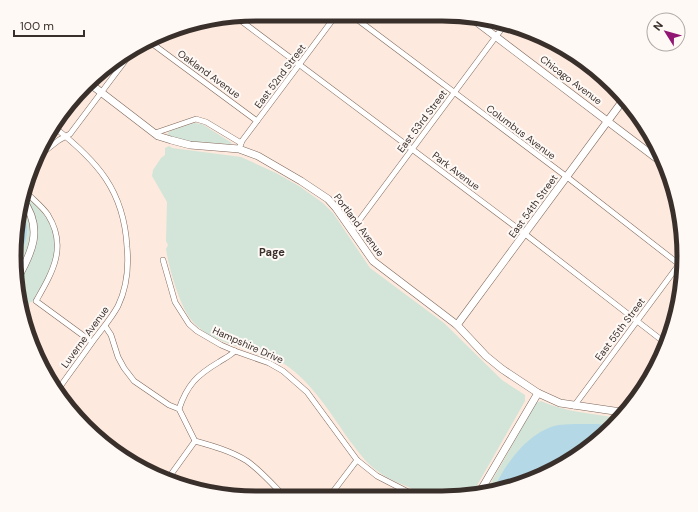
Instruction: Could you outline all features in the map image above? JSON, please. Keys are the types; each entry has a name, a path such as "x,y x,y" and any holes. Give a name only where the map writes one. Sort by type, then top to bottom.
{"street":[{"name":"East 52nd Street","path":"240,146 332,21"},
{"name":"Columbus Avenue","path":"359,21 677,261"},
{"name":"Park Avenue","path":"243,22 525,234 662,340"},
{"name":"Chicago Avenue","path":"480,24 655,157"},
{"name":"East 53rd Street","path":"352,230 502,29"},
{"name":"Oakland Avenue","path":"153,44 257,121"},
{"path":"46,150 70,134 125,61"},
{"name":"Portland Avenue","path":"94,86 155,133 170,140 190,145 240,146 316,190 328,199 336,208 373,262 457,325 486,356 519,382 560,403 619,411"},
{"name":"East 54th Street","path":"457,325 621,103"},
{"path":"155,133 196,119 206,122 240,146"},
{"name":"Luverne Avenue","path":"58,130 90,158 108,182 121,209 125,224 129,263 128,275 122,297 117,308 60,386"},
{"path":"29,195 48,214 58,240 55,264 36,301 92,342"},
{"path":"22,268 30,250 35,233 32,216 27,207"},
{"name":"Hampshire Drive","path":"163,260 175,302 189,324 207,337 235,351 269,363 283,371 296,381 317,404 357,460 377,476 406,491"},
{"name":"East 55th Street","path":"574,406 676,269"},
{"path":"105,326 111,335 118,357 134,381 179,409 195,441 222,449 247,462 279,491"},
{"path":"179,409 186,391 196,378 235,351"},
{"path":"483,487 538,393"},
{"path":"171,475 195,441"},
{"path":"334,491 357,460"}],"green space":[{"path":"194,123 202,124 232,143 181,140 167,134 170,131"},
{"path":"169,146 172,148 241,157 276,173 299,186 323,203 333,213 370,268 444,323 502,380 525,395 525,401 475,489 417,491 391,480 372,467 350,441 329,410 313,390 286,365 263,354 214,337 203,331 193,322 188,316 172,277 166,249 168,245 166,241 167,202 152,176 153,170 161,158 165,155 165,148"},
{"path":"28,198 47,219 52,230 54,241 52,262 43,283 32,302 30,302 27,308 23,287 21,256 23,225"},
{"path":"541,401 559,408 613,417 597,433 560,460 518,479 489,486 536,403"}],"water":[{"path":"25,217 27,233 21,251"},
{"path":"567,424 605,425 597,433 560,460 518,479 496,484 511,460 528,441 548,428"}],"district":[{"name":"Page","path":"272,252"}]}
